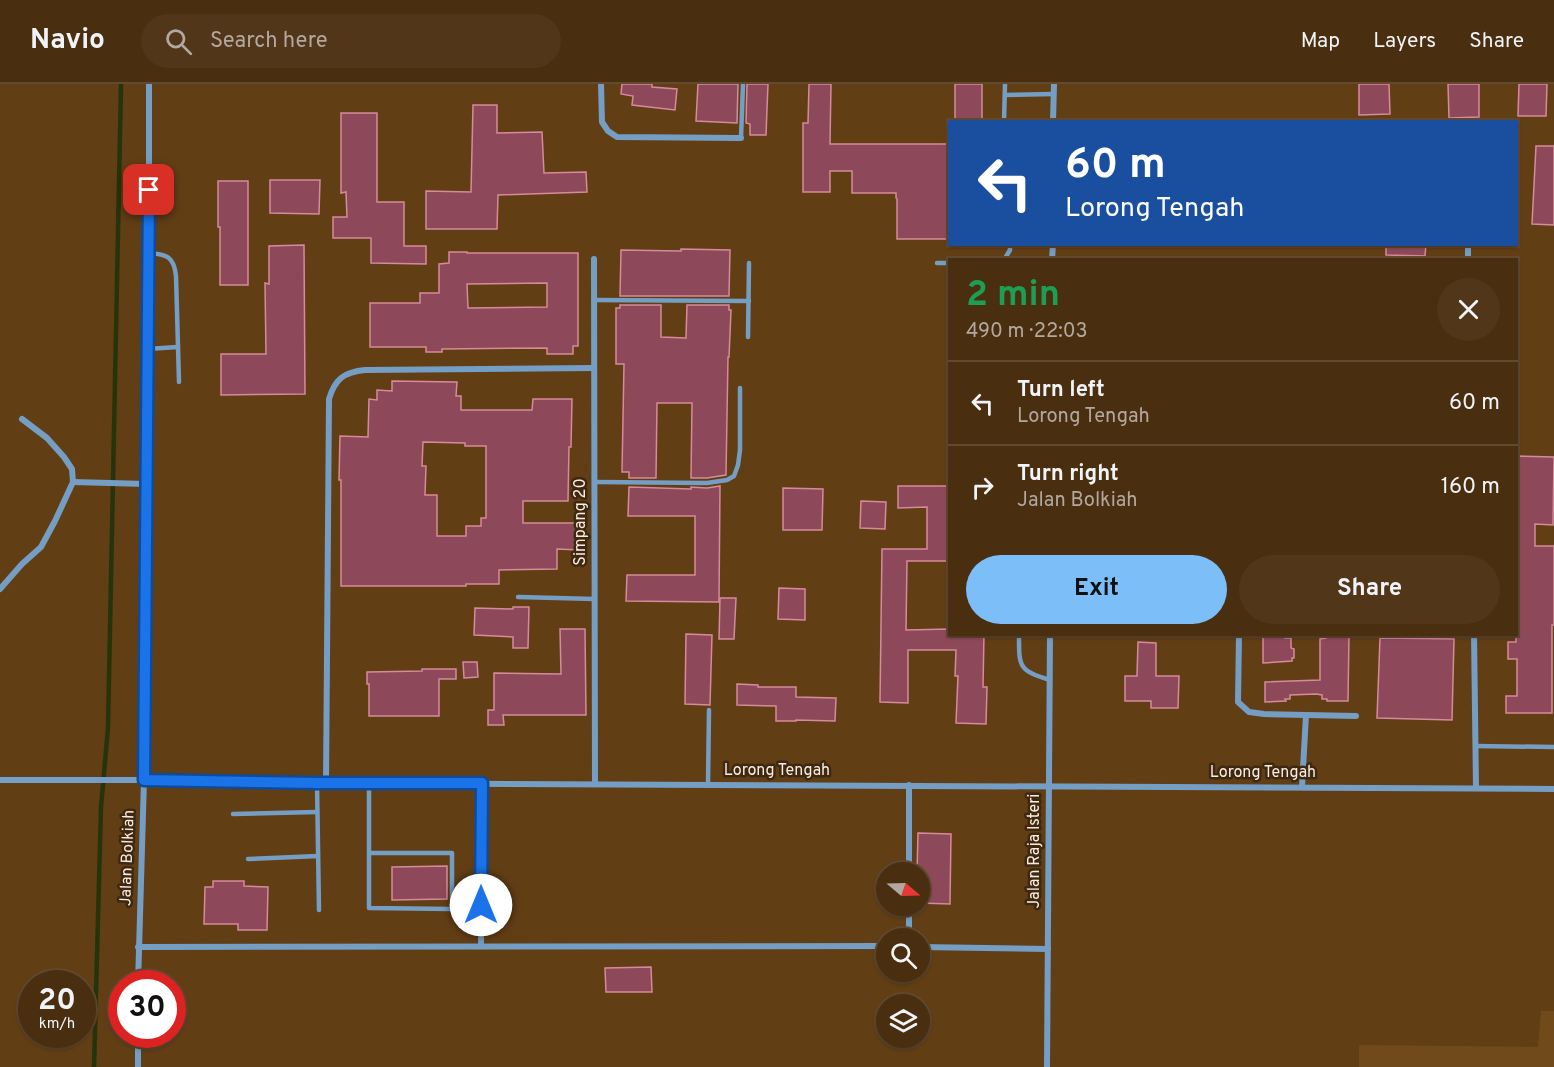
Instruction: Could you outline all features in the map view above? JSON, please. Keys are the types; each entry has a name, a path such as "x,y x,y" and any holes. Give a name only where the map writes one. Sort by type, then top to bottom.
{"street":[{"name":"Jalan Bolkiah","path":"138,970 144,780 149,84"},
{"path":"601,84 602,122 608,131 617,137 741,138"},
{"path":"1053,120 1054,84"},
{"name":"Simpang 20","path":"594,259 595,784"},
{"path":"326,783 329,399 332,389 345,375 365,370 594,368"},
{"path":"0,589 41,547 73,482 72,469 64,458 47,438 22,419"},
{"path":"73,482 146,484"},
{"name":"Jalan Raja Isteri","path":"1047,1067 1050,636"},
{"path":"1239,636 1238,702 1249,712 1356,716"},
{"path":"1474,636 1476,788"},
{"path":"1302,787 1306,715"},
{"name":"Lorong Tengah","path":"0,780 1554,789"},
{"path":"481,946 482,783"},
{"path":"909,785 909,862"},
{"path":"138,947 876,946"},
{"path":"930,946 1048,949"},
{"path":"138,1048 138,1067"}],"lane":[{"path":"741,138 743,84"},
{"path":"1004,120 1005,84"},
{"path":"1005,95 1054,94"},
{"path":"149,253 161,254 175,264 179,382"},
{"path":"748,337 750,263"},
{"path":"937,263 948,263"},
{"path":"594,300 749,301"},
{"path":"147,349 178,348"},
{"path":"595,482 707,483 727,480 734,476 740,450 740,388"},
{"path":"518,597 595,599"},
{"path":"1019,636 1019,655 1025,669 1031,674 1050,680"},
{"path":"708,784 709,710"},
{"path":"1475,746 1554,747"},
{"path":"317,783 319,910"},
{"path":"369,783 369,853 369,908 452,909 452,853 369,853"},
{"path":"233,814 317,812"},
{"path":"248,859 318,856"}],"shaded area":[{"path":"1541,1011 1554,1011 1554,1067 1359,1067 1359,1045 1538,1047"}],"building":[{"path":"622,84 652,84 652,87 677,89 675,110 632,105 633,96 621,94"},
{"path":"698,84 738,84 737,123 696,121"},
{"path":"747,84 768,84 766,135 750,135 750,124 746,123"},
{"path":"809,84 831,84 830,144 948,144 948,239 897,239 896,193 852,193 852,171 830,171 830,192 803,192 803,123 808,123"},
{"path":"955,84 982,84 982,120 955,120"},
{"path":"1359,84 1389,84 1390,114 1359,115"},
{"path":"1448,84 1479,84 1479,117 1449,118"},
{"path":"1519,84 1547,84 1546,116 1518,116"},
{"path":"473,105 497,105 497,133 542,132 544,173 586,172 587,192 498,195 497,229 426,229 426,191 471,192"},
{"path":"341,113 377,113 377,202 404,202 404,246 426,246 426,264 371,263 371,238 333,238 333,217 347,217 346,192 341,193"},
{"path":"1536,146 1554,146 1554,225 1532,224"},
{"path":"270,180 320,180 319,214 270,213"},
{"path":"218,181 248,181 248,285 220,285"},
{"path":"304,245 305,394 221,395 221,354 266,354 265,283 269,284 269,246"},
{"path":"1386,246 1426,246 1425,256 1386,255"},
{"path":"681,249 730,250 729,296 620,296 621,250 681,251"},
{"path":"449,252 578,253 578,346 573,346 573,354 547,354 547,348 442,349 442,352 426,352 426,347 370,347 370,303 420,303 420,293 439,293 439,264 449,263","holes":["547,283 547,307 468,308 467,284"]},
{"path":"620,305 661,305 661,337 686,338 687,305 729,305 729,310 731,310 726,475 691,478 692,403 657,403 656,478 629,478 629,472 622,472 624,364 616,364 616,308 620,308"},
{"path":"392,381 457,382 456,396 461,396 461,410 532,410 533,399 572,399 568,501 523,501 523,523 580,523 579,550 557,549 557,569 499,570 499,584 341,586 340,436 368,437 369,399 377,400 377,390 392,391","holes":["423,442 465,443 465,446 486,446 486,518 481,518 481,526 466,526 466,536 437,536 437,495 425,495 426,466 422,466"]},
{"path":"1518,456 1554,457 1553,525 1535,524 1535,546 1554,546 1552,713 1506,713 1506,696 1517,696 1517,659 1508,659 1508,642 1516,642 1516,636 1518,636"},
{"path":"720,486 719,602 626,601 627,575 695,575 695,516 628,516 629,487 691,489 691,487"},
{"path":"898,486 948,486 948,561 907,561 906,630 948,629 948,636 984,636 983,687 987,687 986,724 956,723 958,676 955,676 956,650 908,650 908,703 880,702 882,549 927,549 927,507 898,508"},
{"path":"783,488 823,489 822,530 783,530"},
{"path":"861,501 886,502 885,529 860,528"},
{"path":"779,588 805,589 805,620 778,619"},
{"path":"720,598 736,598 734,639 719,639"},
{"path":"513,607 529,607 528,648 513,648 513,637 474,635 475,608 513,609"},
{"path":"560,629 585,629 586,715 503,715 504,725 488,725 488,710 494,710 494,673 561,674"},
{"path":"686,634 712,635 710,705 685,704"},
{"path":"1263,636 1291,638 1291,648 1294,649 1292,661 1263,663"},
{"path":"1326,636 1349,636 1348,701 1327,701 1327,699 1322,699 1322,695 1316,694 1290,695 1290,699 1285,699 1286,701 1265,702 1265,682 1320,680 1320,639"},
{"path":"1380,638 1454,639 1452,720 1377,718"},
{"path":"1138,642 1156,643 1156,676 1179,676 1178,708 1151,708 1151,701 1125,701 1125,676 1137,676"},
{"path":"463,662 477,662 478,677 464,678"},
{"path":"422,669 456,669 456,679 439,679 439,716 369,716 367,672 422,671"},
{"path":"737,684 758,685 758,687 796,687 796,697 836,698 835,721 776,721 776,706 737,705"},
{"path":"918,833 951,834 950,904 930,903 930,862 917,862"},
{"path":"447,866 447,899 392,900 392,867"},
{"path":"213,881 244,881 244,886 268,887 267,930 238,930 238,924 204,924 205,887 213,887"},
{"path":"651,967 652,992 606,992 605,968"}],"waterway":[{"path":"94,1067 101,807 108,728 121,84"}],"route":[{"path":"149,190 144,780 482,783 481,905"}]}
